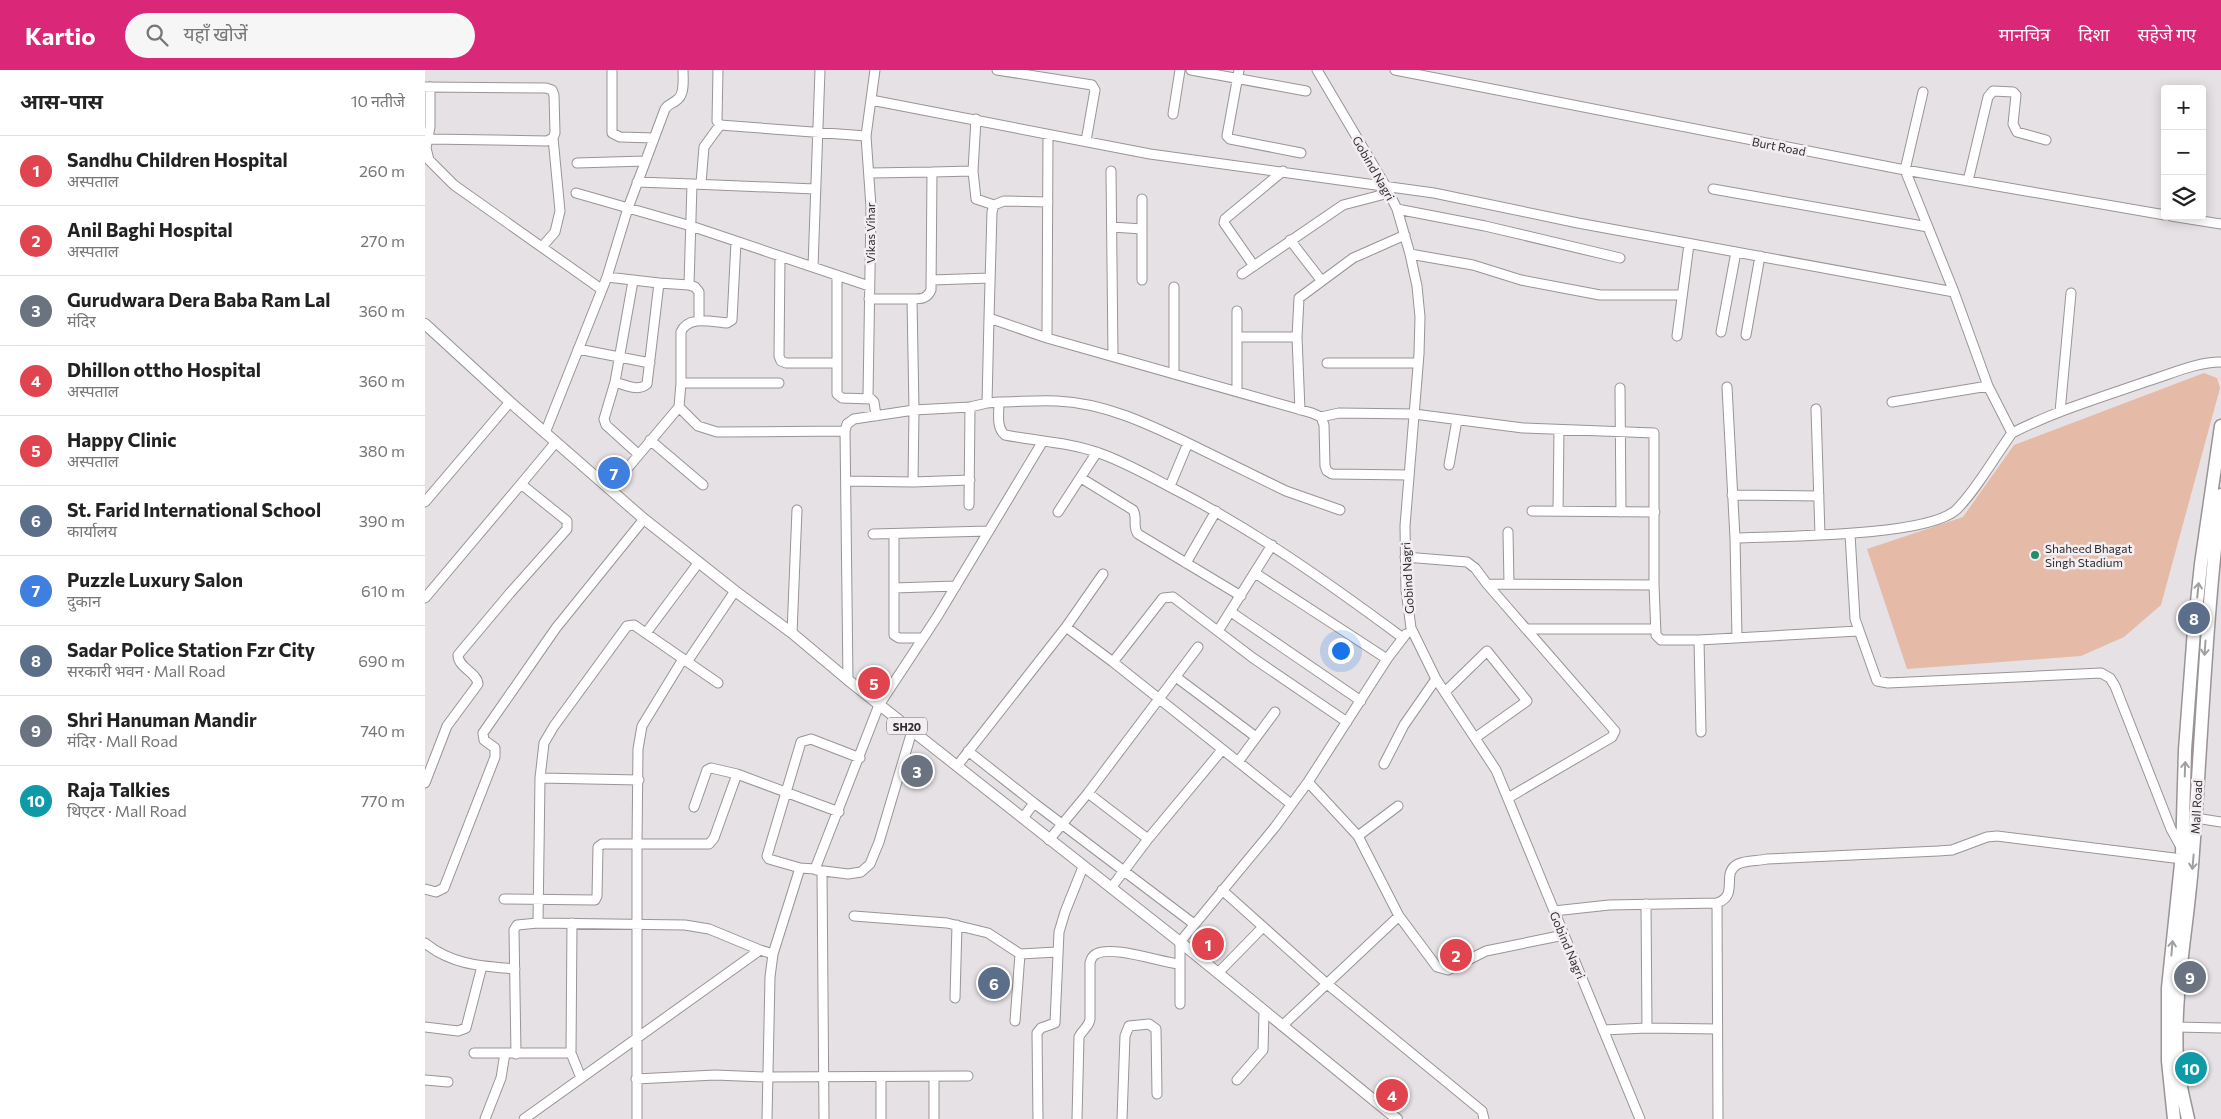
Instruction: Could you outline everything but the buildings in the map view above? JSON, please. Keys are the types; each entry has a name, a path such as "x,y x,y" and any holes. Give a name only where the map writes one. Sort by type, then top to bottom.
{"highway":[{"path":"2175,1119 2168,1061 2168,988 2182,854 2177,828 2201,564 2221,426"},
{"name":"Mall Road","path":"2188,1119 2177,1061 2176,1027 2196,818 2213,552 2221,495"}],"main road":[{"name":"SH20","path":"425,324 510,402 644,519 735,591 792,633 912,731 1180,942 1397,1119"}],"street":[{"path":"612,70 612,133 620,137 654,138"},
{"path":"545,433 601,288 607,277 628,208 665,109 682,95 683,70"},
{"path":"718,70 717,120 720,125"},
{"path":"813,267 820,70"},
{"name":"Vikas Vihar","path":"868,397 871,245 870,173 866,136 875,70"},
{"path":"997,70 1052,74 1095,87 1086,141"},
{"path":"1173,114 1180,70"},
{"path":"1191,70 1238,74 1306,90"},
{"name":"Gobind Nagri","path":"1317,70 1387,189 1397,209 1410,254 1420,317 1408,475 1405,557 1406,590 1411,628 1436,679 1496,770 1639,1119"},
{"name":"Burt Road","path":"1395,70 1905,170 2161,214"},
{"path":"1238,74 1227,136 1230,139 1301,153"},
{"path":"542,247 555,232 560,211 553,138 555,133 554,95 552,90 546,88 427,87 429,139 426,157 454,184 542,247 601,288"},
{"path":"1968,181 1988,97 1993,90 2013,92 2015,95 2013,124 2017,132 2046,140"},
{"path":"1923,92 1905,170 1954,292 1988,386 2012,432"},
{"path":"871,100 1150,154 1283,171 1387,189 1451,196 1578,223 1954,292"},
{"path":"976,119 973,171 976,199 994,205 1004,202 1048,202"},
{"path":"720,125 866,136"},
{"path":"689,285 691,226 704,147 720,125"},
{"path":"1047,338 1048,135"},
{"path":"429,139 547,141 553,138"},
{"path":"577,163 645,161"},
{"path":"870,173 973,171"},
{"path":"1111,171 1113,356"},
{"path":"1255,266 1225,227 1225,220 1283,171"},
{"path":"869,299 923,299 929,295 932,280 932,172"},
{"path":"637,182 815,190"},
{"path":"1242,274 1343,205 1387,189"},
{"path":"1713,190 1927,227"},
{"path":"577,193 691,226 869,286"},
{"path":"1142,199 1142,280"},
{"path":"987,402 992,212 994,205"},
{"path":"1397,209 1459,220 1620,258"},
{"path":"2196,220 2221,224"},
{"path":"1112,227 1142,229"},
{"path":"1299,410 1297,337 1299,298 1353,258 1405,235"},
{"path":"1290,240 1321,280"},
{"path":"610,489 650,440 672,418 679,407 681,332 684,325 689,322 699,321 727,323 732,320 736,242"},
{"path":"1677,336 1689,244"},
{"path":"1721,332 1736,252"},
{"path":"1410,254 1473,265 1521,280 1593,294 1682,295"},
{"path":"1746,335 1759,256"},
{"path":"780,257 779,356 781,361 786,363 837,362"},
{"path":"837,275 837,394 839,397 868,397 874,402 876,416"},
{"path":"607,277 695,286 699,292 699,321"},
{"path":"932,280 990,278"},
{"path":"633,281 615,382 603,419 606,425 638,454"},
{"path":"615,382 637,389 643,388 647,384 659,283"},
{"path":"1174,286 1174,374"},
{"path":"2060,412 2071,293"},
{"path":"912,299 913,482"},
{"path":"1237,311 1237,390"},
{"path":"989,318 1047,338 1237,390 1321,417 1339,413 1414,414 1559,430 1654,433 1654,585 1656,635 1661,640 1699,640 1858,631"},
{"path":"1237,337 1297,337"},
{"path":"579,349 619,358 650,362"},
{"path":"1735,538 1849,534 1903,528 1937,520 1955,511 1967,497 2012,432 2060,412 2189,368 2201,364 2221,362"},
{"path":"1327,363 1418,363"},
{"path":"681,383 779,383"},
{"path":"1892,402 1988,386"},
{"path":"1620,388 1621,512"},
{"path":"1727,388 1735,538 1737,638"},
{"path":"848,680 845,432 847,424 854,419 914,410 970,407 987,402 1057,401 1089,405 1119,412 1286,491 1340,510"},
{"path":"425,502 510,402"},
{"path":"999,402 1001,432 1005,435 1097,452 1170,486 1272,545 1403,638"},
{"path":"679,407 698,426 717,432 845,432"},
{"path":"969,505 970,407"},
{"path":"1816,409 1820,535"},
{"path":"1321,417 1324,425 1327,471 1333,474 1408,475"},
{"path":"1449,465 1457,420"},
{"path":"1558,511 1559,430"},
{"path":"650,440 703,485"},
{"path":"824,1119 819,870 879,704 956,586 1043,441"},
{"path":"425,598 556,442"},
{"path":"1170,486 1188,444"},
{"path":"1058,512 1097,452"},
{"path":"1081,478 1133,510 1135,513 1135,531 1138,534 1241,596"},
{"path":"846,481 913,482 970,480"},
{"path":"425,783 447,726 477,684 477,679 459,661 458,655 567,529 567,520 521,484"},
{"path":"1732,495 1819,496"},
{"path":"792,633 797,510"},
{"path":"1185,563 1216,511"},
{"path":"1532,511 1655,512"},
{"path":"425,888 436,892 444,888 495,757 495,748 484,740 483,732 556,628 644,519"},
{"path":"873,534 989,531"},
{"path":"1508,532 1509,584"},
{"path":"894,534 894,634 899,638 923,638"},
{"path":"1849,534 1853,601 1858,631 1877,681 1883,683 2089,672 2101,673 2111,678 2177,828"},
{"path":"1218,631 1272,545"},
{"path":"1405,557 1467,562 1475,568 1526,630 1615,731 1612,737 1508,798"},
{"path":"646,633 699,562"},
{"path":"1255,573 1387,659"},
{"path":"957,766 1066,627 1103,574"},
{"path":"1487,584 1654,585"},
{"path":"894,588 956,586"},
{"path":"637,1119 636,923 638,749 642,726 685,660 735,591"},
{"path":"1113,662 1163,598 1173,597 1253,658 1347,722"},
{"path":"1231,612 1361,701"},
{"path":"538,923 540,778 544,743 627,626 635,625 718,683"},
{"path":"1066,627 1113,662 1291,804"},
{"path":"1180,1004 1180,942 1308,782 1387,659 1411,628"},
{"path":"1526,630 1656,629"},
{"path":"1699,640 1701,732"},
{"path":"1049,840 1089,793 1198,646"},
{"path":"1445,692 1487,651 1527,701 1475,738"},
{"path":"1176,676 1256,737"},
{"path":"1384,764 1408,718 1436,679"},
{"path":"1237,762 1275,712"},
{"path":"860,758 811,739 801,742 767,856 769,859 800,868 848,874 861,872 870,864 879,842 912,731"},
{"path":"1111,888 1222,750"},
{"path":"968,751 1062,825 1194,924"},
{"path":"694,807 707,770 716,768 839,812"},
{"path":"504,899 595,900 597,896 598,847 602,844 709,844 714,838 737,774"},
{"path":"540,778 639,780"},
{"path":"1308,782 1357,836 1399,916 1423,950 1437,967 1442,970 1448,970 1486,951 1564,935"},
{"path":"1089,793 1149,839"},
{"path":"1023,818 1034,803"},
{"path":"1357,836 1398,806"},
{"path":"2196,818 2221,822"},
{"path":"1554,911 1590,906 1717,903 1725,901 1729,895 1732,870 1736,865 1743,863 1767,859 1952,850 1987,837 1997,836 2182,854"},
{"path":"1038,1119 1037,1033 1041,1028 1055,1024 1059,932 1083,867"},
{"path":"767,1119 770,977 773,954 800,868"},
{"path":"1222,890 1326,983 1482,1110 1484,1119"},
{"path":"1717,903 1718,1119"},
{"path":"1646,904 1647,1028"},
{"path":"854,916 909,919 957,925 988,933 1019,954 1057,952"},
{"path":"1283,1026 1326,983 1399,916"},
{"path":"516,1054 515,927 521,923 685,925 709,929 773,954"},
{"path":"572,923 571,1053 581,1078"},
{"path":"955,998 957,925"},
{"path":"1218,973 1263,927"},
{"path":"425,944 445,958 482,966 515,969"},
{"path":"524,1119 760,950"},
{"path":"1077,1119 1079,1037 1089,1024 1091,1018 1090,963 1092,957 1097,953 1115,952 1179,964"},
{"path":"1015,1021 1019,954"},
{"path":"425,1028 458,1031 466,1028 482,966"},
{"path":"1237,1080 1263,1050 1264,1011"},
{"path":"1122,1119 1125,1036 1129,1026 1149,1024 1155,1029 1157,1094"},
{"path":"2176,1027 2221,1028"},
{"path":"1603,1030 1647,1028 1717,1029"},
{"path":"474,1053 571,1053"},
{"path":"485,1119 501,1078 505,1054"},
{"path":"636,1079 715,1075 767,1077 968,1076"},
{"path":"881,1077 881,1119"},
{"path":"934,1077 934,1119"},
{"path":"425,1080 447,1082"}],"shaded area":[{"path":"2204,373 2217,378 2220,388 2161,605 2124,637 2081,656 1907,669 1867,549 1963,517 2014,445"}],"place":[{"name":"Puzzle Luxury Salon","path":"614,473"},
{"name":"Shaheed Bhagat Singh Stadium","path":"2035,555"},
{"name":"Sadar Police Station Fzr City","path":"2194,618"},
{"name":"Happy Clinic","path":"874,683"},
{"name":"Gurudwara Dera Baba Ram Lal","path":"917,771"},
{"name":"Sandhu Children Hospital","path":"1208,944"},
{"name":"Anil Baghi Hospital","path":"1456,955"},
{"name":"Shri Hanuman Mandir","path":"2190,977"},
{"name":"St. Farid International School","path":"994,983"},
{"name":"Raja Talkies","path":"2191,1068"},
{"name":"Dhillon ottho Hospital","path":"1392,1095"}]}
